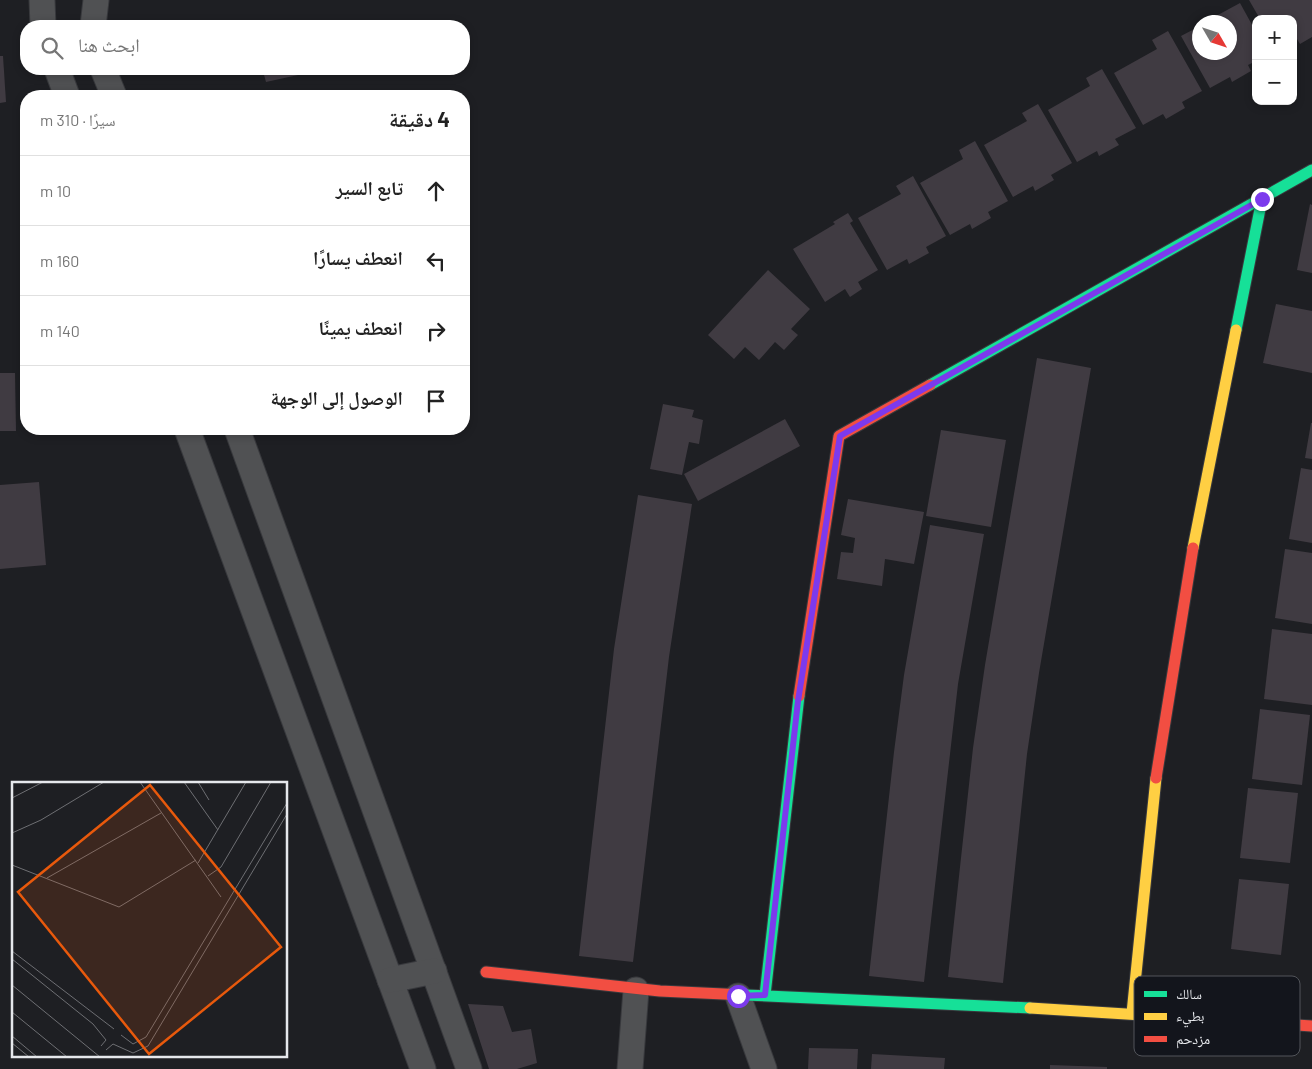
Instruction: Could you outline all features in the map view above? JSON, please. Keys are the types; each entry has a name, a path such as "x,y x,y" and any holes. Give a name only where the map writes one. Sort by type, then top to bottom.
{"street":[{"path":"42,0 43,20"},
{"path":"94,20 96,0"},
{"path":"59,75 65,90"},
{"path":"105,75 112,90"},
{"path":"765,995 798,701 840,436 1312,170"},
{"path":"1136,976 1158,758 1195,538 1262,199"},
{"path":"189,435 424,1069"},
{"path":"239,435 469,1069"},
{"path":"390,980 434,971"},
{"path":"486,972 636,990 1132,1013 1134,993"},
{"path":"630,1069 636,990"},
{"path":"738,996 764,1069"}],"building":[{"path":"1249,0 1312,0 1312,37 1300,44 1297,39 1297,15 1258,15"},
{"path":"1240,3 1252,25 1252,63 1248,65 1251,71 1232,82 1230,77 1210,88 1194,60 1237,60 1237,15 1218,15"},
{"path":"1192,30 1192,56 1181,36"},
{"path":"1168,31 1202,91 1182,102 1185,108 1166,119 1163,114 1143,125 1114,73 1157,49 1152,40"},
{"path":"0,56 3,56 6,102 0,103"},
{"path":"1102,69 1136,128 1115,139 1119,145 1099,156 1097,151 1077,162 1048,110 1090,86 1086,78"},
{"path":"264,75 298,75 266,82"},
{"path":"1038,104 1072,163 1051,175 1054,180 1035,191 1033,186 1013,197 984,145 1027,121 1022,113"},
{"path":"975,141 1008,201 988,212 991,218 972,229 970,224 950,235 920,183 963,159 959,150"},
{"path":"913,176 946,236 926,247 929,253 909,264 907,259 887,270 858,218 901,194 896,186"},
{"path":"1310,204 1312,205 1312,273 1297,270"},
{"path":"848,213 853,221 850,223 878,270 858,282 862,289 850,297 845,289 825,302 793,249 835,224 833,222"},
{"path":"768,270 810,309 791,329 798,335 784,350 775,342 759,360 745,347 734,359 708,335"},
{"path":"1276,304 1312,311 1312,373 1263,363"},
{"path":"1037,358 1091,368 1027,754 1003,983 948,977 973,748 985,665"},
{"path":"0,373 15,373 16,431 0,431"},
{"path":"663,404 694,410 692,417 703,420 699,444 689,442 682,475 650,469"},
{"path":"785,419 800,446 698,501 684,474"},
{"path":"1312,423 1312,459 1305,458"},
{"path":"941,430 1006,440 991,527 926,516"},
{"path":"1301,468 1312,470 1312,543 1289,539"},
{"path":"39,482 46,565 0,569 0,485"},
{"path":"638,495 692,504 669,657 633,962 579,956 614,649"},
{"path":"848,499 924,512 914,564 885,559 882,586 837,579 841,552 853,553 855,538 841,535"},
{"path":"930,525 984,534 958,684 924,982 869,976 904,675"},
{"path":"1285,549 1312,553 1312,624 1275,618"},
{"path":"1272,629 1312,634 1312,705 1264,699"},
{"path":"1260,709 1310,715 1302,785 1252,779"},
{"path":"1248,788 1298,793 1290,863 1240,858"},
{"path":"1239,879 1289,884 1281,955 1231,949"},
{"path":"468,1004 503,1006 512,1032 531,1029 537,1063 517,1069 489,1069"},
{"path":"809,1048 858,1049 857,1069 808,1069"},
{"path":"872,1054 945,1058 944,1069 871,1069"},
{"path":"1050,1065 1107,1067 1107,1069 1050,1069"}],"traffic: fast":[{"path":"930,385 1312,170"},
{"path":"1236,330 1262,199"},
{"path":"765,995 799,696"},
{"path":"745,995 1030,1008"}],"traffic: slow":[{"path":"1193,548 1236,330"},
{"path":"1136,976 1156,778"},
{"path":"1132,1013 1134,993"},
{"path":"1030,1008 1134,1014"}],"traffic: jam":[{"path":"799,696 839,436 930,385"},
{"path":"1156,778 1193,548"},
{"path":"486,972 660,991 745,995"},
{"path":"1300,1025 1312,1026"}],"route":[{"path":"738,996 765,995 798,701 840,436 1262,199"}]}
